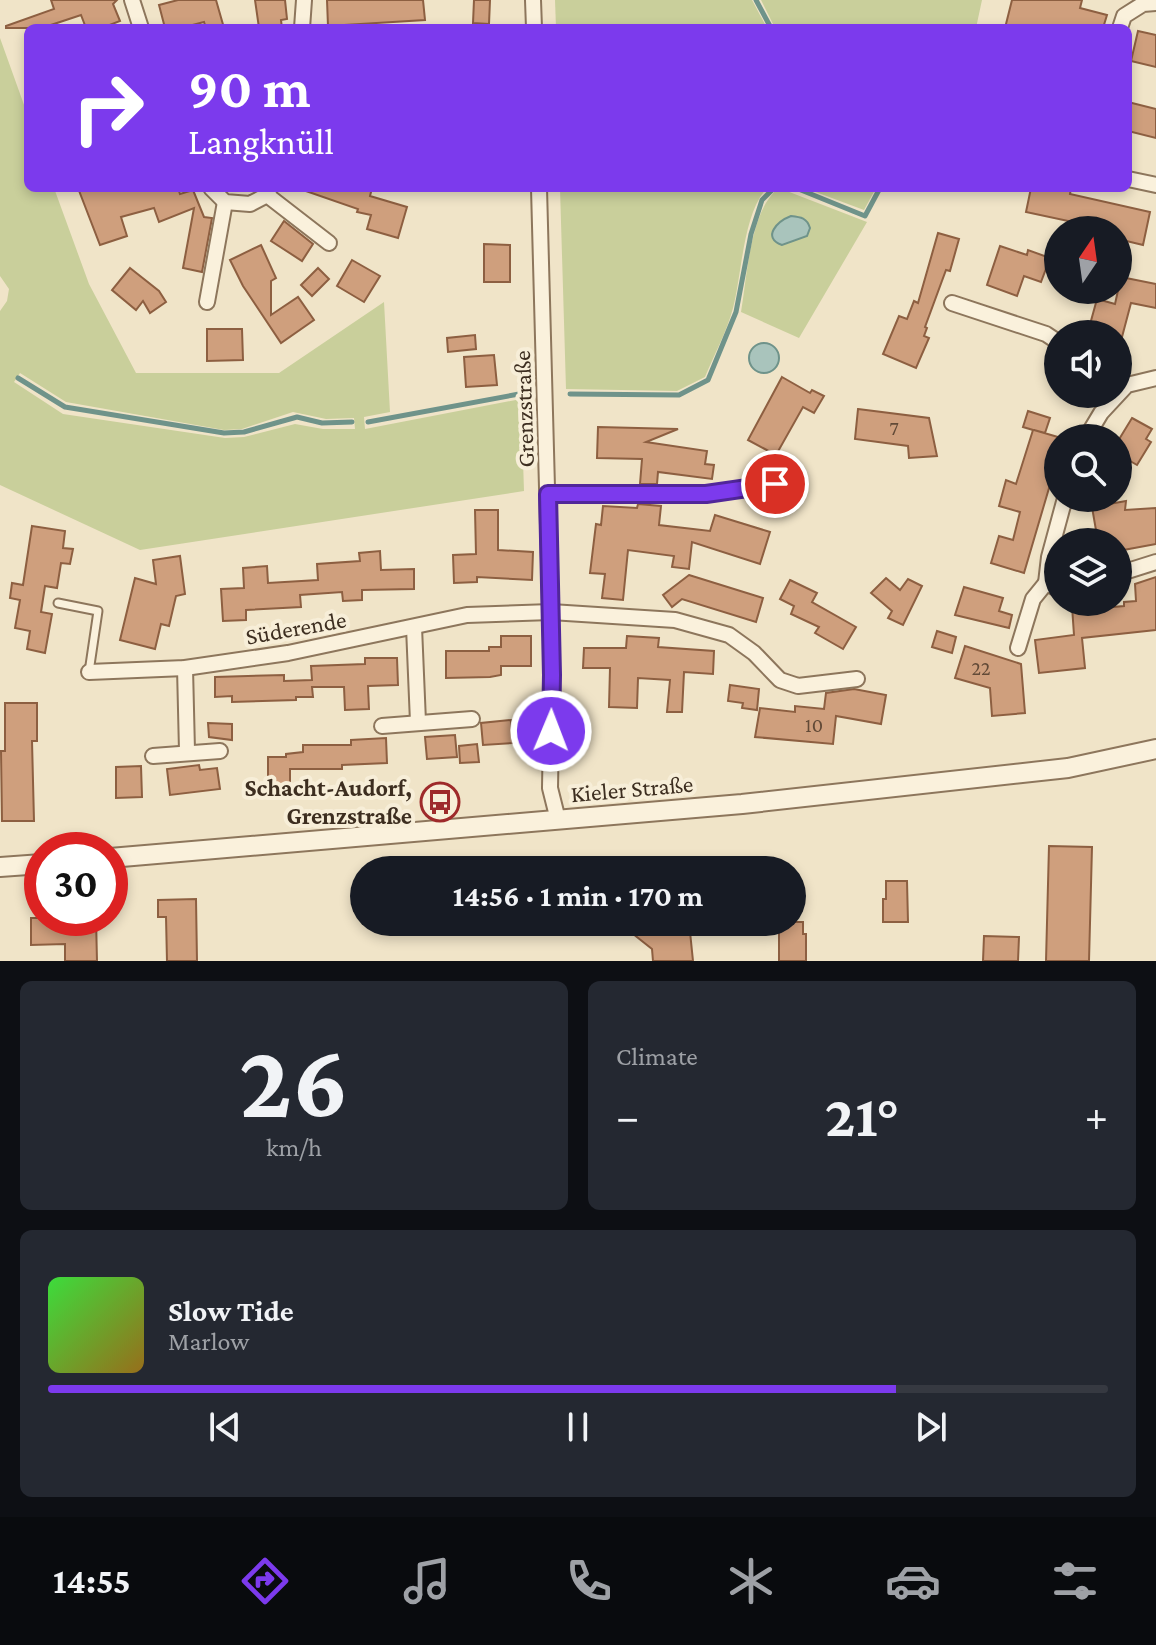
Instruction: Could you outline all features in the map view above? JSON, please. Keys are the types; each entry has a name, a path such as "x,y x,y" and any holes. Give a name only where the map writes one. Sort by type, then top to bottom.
{"street":[{"path":"132,0 140,24"},
{"path":"302,24 304,0"},
{"path":"533,0 534,24"},
{"path":"1122,22 1127,0"},
{"path":"1122,22 1143,4 1156,3"},
{"path":"1132,180 1156,185"},
{"path":"215,192 225,202 250,204 268,192 329,243"},
{"name":"Grenzstraße","path":"539,192 551,612 550,788 558,820"},
{"path":"207,302 225,202"},
{"path":"952,303 1044,333"},
{"path":"1132,381 1156,378"},
{"path":"548,494 706,494 775,484"},
{"path":"1132,570 1156,562"},
{"path":"1018,648 1033,599 1044,591"},
{"name":"Süderende","path":"89,672 185,668 288,653 467,615 551,612 675,620 729,635 754,653 780,680 798,686 857,679"},
{"path":"414,627 418,722"},
{"path":"185,668 187,751"},
{"path":"382,726 472,719"},
{"name":"Kieler Straße","path":"128,856 742,804 1068,768 1156,749"},
{"path":"153,756 187,751 220,751"},
{"path":"0,867 24,865"}],"lane":[{"path":"58,603 98,611 89,672"}],"green space":[{"path":"555,0 752,0 765,24 556,24"},
{"path":"761,0 982,0 977,24 773,24"},
{"path":"0,38 24,105 24,192 55,192 89,284 136,373 279,373 384,302 390,412 364,417 365,429 521,399 524,491 140,550 0,485 0,311 7,301 9,289 0,276","holes":["20,373 66,402 224,430 242,429 293,412 326,419 354,418 355,429 323,429 295,424 244,437 225,438 63,414 14,382"]},
{"path":"560,192 764,192 748,228 733,308 705,377 677,391 566,389"},
{"path":"775,192 789,192 867,222 799,338 741,312 756,227 769,198"},
{"path":"816,192 874,192 864,210"}],"water":[{"path":"791,216 803,219 810,228 807,236 782,245 776,242 772,234 777,225"},
{"path":"764,343 775,347 779,358 775,369 764,373 753,369 749,358 753,347"}],"building":[{"path":"51,0 117,0 113,4 120,21 84,24 81,15 54,24 24,24 24,28 6,28 54,9"},
{"path":"178,0 216,0 223,24 164,24 159,5"},
{"path":"255,0 285,0 287,19 281,20 282,24 258,24"},
{"path":"327,0 423,0 425,20 328,24"},
{"path":"474,0 490,0 489,24 473,23"},
{"path":"1012,0 1082,0 1080,8 1107,15 1104,24 1006,24"},
{"path":"1138,31 1156,35 1156,67 1132,61"},
{"path":"1132,103 1156,109 1156,138 1132,132"},
{"path":"80,192 194,192 204,217 212,218 202,272 183,268 194,208 159,222 154,208 121,217 127,236 100,245"},
{"path":"309,192 371,192 370,196 407,207 398,238 367,229 371,215 357,212 358,209"},
{"path":"1030,192 1070,192 1150,212 1143,245 1132,242 1132,216 1045,216 1026,212"},
{"path":"284,221 313,244 302,261 271,241"},
{"path":"938,233 959,239 950,271 946,270 925,327 924,336 929,338 916,368 883,354 899,316 907,319 914,301 918,303"},
{"path":"484,244 510,245 510,282 484,282"},
{"path":"261,245 276,278 271,281 271,315 298,297 314,320 281,343 243,286 230,260"},
{"path":"1000,246 1027,255 1028,250 1044,256 1041,282 1024,276 1017,296 987,285"},
{"path":"352,260 380,276 364,302 337,286"},
{"path":"130,268 159,291 166,302 150,313 143,301 136,310 112,290"},
{"path":"318,268 329,279 312,296 301,285"},
{"path":"1132,279 1156,284 1156,308 1132,303"},
{"path":"1096,304 1131,304 1126,320 1091,320"},
{"path":"207,329 242,329 243,360 207,361"},
{"path":"475,335 476,349 448,352 447,338"},
{"path":"494,355 497,385 466,387 464,357"},
{"path":"782,377 810,393 812,390 824,396 814,413 803,407 776,455 748,440"},
{"path":"858,409 929,418 937,456 909,458 908,446 855,439"},
{"path":"1028,411 1050,418 1048,424 1044,424 1044,433 1034,430 1044,433 1044,505 1024,573 991,563 999,536 1013,540 1020,512 999,506 1006,480 1016,484 1033,430 1023,427"},
{"path":"1132,418 1152,429 1146,439 1151,442 1137,465 1132,462 1132,424 1128,424"},
{"path":"598,427 678,429 646,442 707,451 705,464 714,465 712,479 658,472 657,484 640,484 642,459 597,458"},
{"path":"638,504 661,506 659,525 710,531 715,515 770,532 760,564 692,542 689,569 672,567 674,556 628,550 623,600 602,598 605,574 590,573 596,524 601,525 603,506 637,508"},
{"path":"1156,508 1156,544 1132,548 1132,528 1096,528 1093,512 1132,512 1132,510"},
{"path":"475,510 498,510 498,550 533,552 532,580 477,577 477,582 454,583 453,555 476,554"},
{"path":"32,526 65,531 63,548 73,549 70,564 61,563 57,588 45,586 41,612 52,614 45,653 27,649 30,631 15,628 20,600 10,598 12,583 23,585"},
{"path":"380,551 381,570 414,569 414,589 362,590 362,600 343,601 342,592 300,595 301,607 246,610 246,620 223,621 221,589 244,588 243,568 267,566 268,583 318,580 317,564 360,561 359,553"},
{"path":"180,556 185,594 176,596 169,626 161,624 155,649 120,640 135,578 156,584 153,560"},
{"path":"689,575 763,598 756,622 682,599 672,607 663,595"},
{"path":"1156,577 1156,630 1082,638 1085,668 1039,673 1035,640 1074,635 1073,616 1132,616 1132,601 1136,601 1135,584"},
{"path":"886,578 900,590 908,579 922,586 903,625 888,618 892,611 871,593"},
{"path":"790,580 817,593 812,602 856,627 843,649 815,633 819,627 791,614 794,606 780,599"},
{"path":"964,587 1003,598 999,611 1012,615 1009,628 955,615"},
{"path":"937,631 956,637 952,653 932,647"},
{"path":"501,636 531,636 531,666 501,666 501,675 490,677 446,678 446,651 489,651 489,647 501,647"},
{"path":"627,636 659,638 658,647 714,651 713,674 684,672 682,712 667,712 670,680 638,678 637,708 609,707 610,668 583,668 584,648 626,648"},
{"path":"965,646 1021,664 1025,713 992,716 990,688 955,678"},
{"path":"365,658 397,658 398,685 368,686 369,709 345,710 344,687 312,687 313,697 296,697 296,700 232,702 232,696 215,697 215,677 284,675 284,681 312,680 311,666 365,664"},
{"path":"730,685 759,689 757,710 742,708 743,703 728,701"},
{"path":"854,689 886,695 881,724 836,716 833,744 755,737 760,708 795,712 795,706 824,709 826,693"},
{"path":"5,703 37,703 37,741 32,741 34,821 2,821 1,751 5,751"},
{"path":"511,720 513,743 483,745 481,723"},
{"path":"208,723 232,724 232,740 209,737"},
{"path":"455,735 457,757 427,759 425,737"},
{"path":"386,738 387,763 342,765 342,769 290,769 290,792 268,792 268,757 286,757 286,754 303,752 303,745 351,745 351,740"},
{"path":"477,744 479,762 460,763 459,746"},
{"path":"199,765 200,770 217,768 220,789 170,795 167,769"},
{"path":"141,766 142,797 116,798 116,767"},
{"path":"1049,846 1092,847 1089,961 1046,961"},
{"path":"886,881 907,881 908,922 883,922"},
{"path":"196,899 197,961 167,961 166,917 158,917 158,900"},
{"path":"31,936 96,936 97,961 65,961 65,944 31,945"},
{"path":"636,936 690,936 693,961 653,961 652,949"},
{"path":"779,936 806,936 806,961 779,961"},
{"path":"984,936 1019,937 1018,961 983,961"}],"waterway":[{"path":"756,0 769,24"},
{"path":"570,394 679,395 708,380 736,312 751,234 762,200 770,192"},
{"path":"806,192 865,216 878,192"},
{"path":"18,378 65,407 224,433 244,432 297,417 322,423 352,422"},
{"path":"368,422 519,394"}],"place":[{"name":"Schacht-Audorf, Grenzstraße","path":"440,802"}],"route":[{"path":"551,731 548,494 706,494 775,484"}]}
